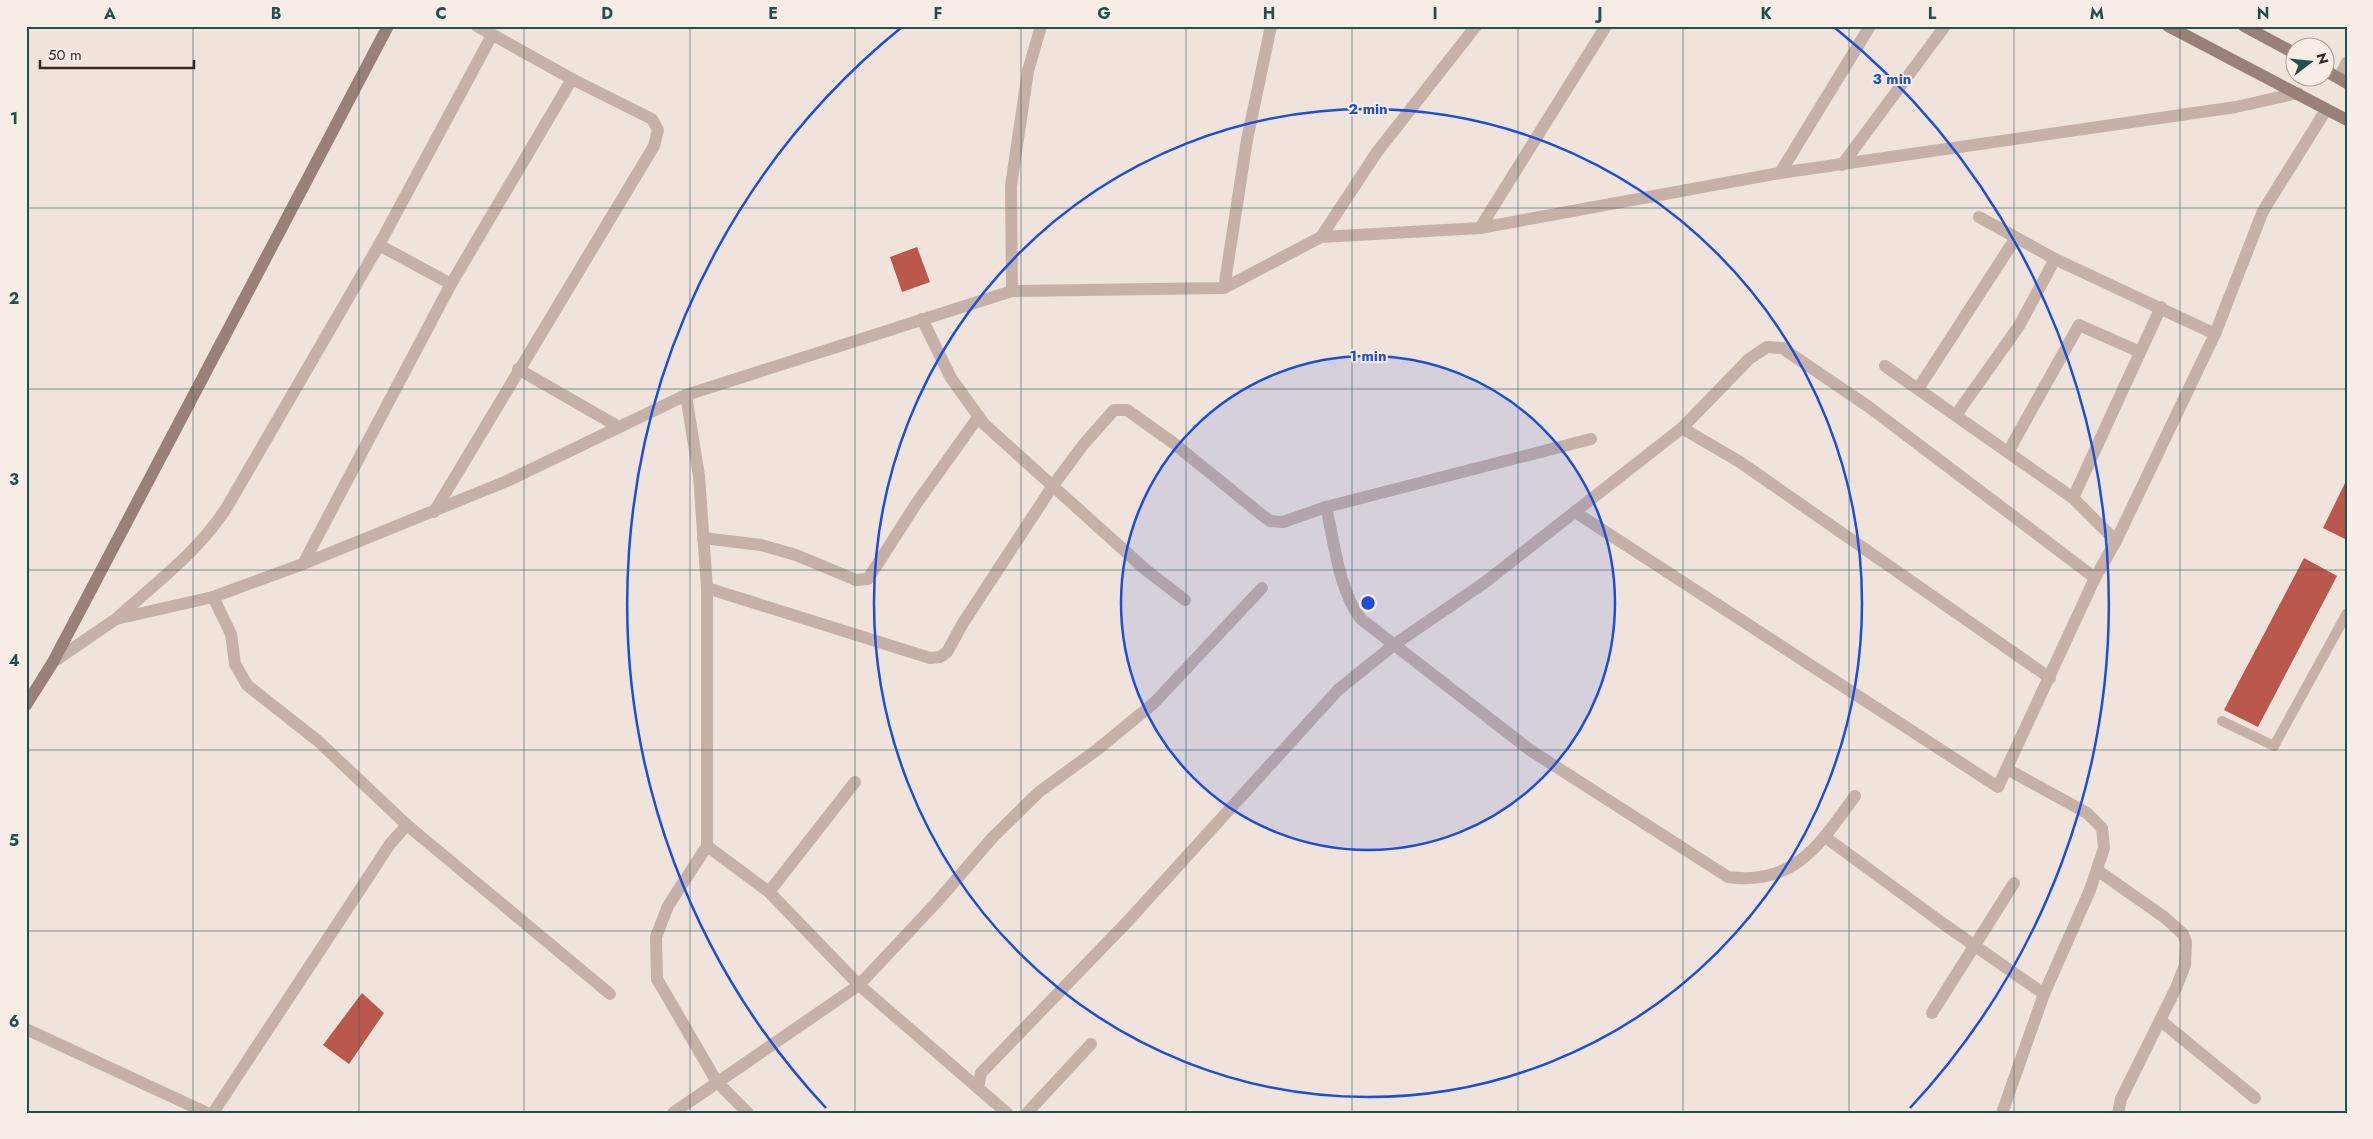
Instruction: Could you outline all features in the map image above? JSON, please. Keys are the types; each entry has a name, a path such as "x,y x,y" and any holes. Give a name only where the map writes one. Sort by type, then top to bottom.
{"main road":[{"path":"26,705 53,662 388,26"},
{"path":"2168,26 2347,120"},
{"path":"2244,26 2286,49"}],"street":[{"path":"434,512 518,369 654,146 658,130 652,119 572,79 477,26"},
{"path":"1012,291 1010,186 1028,71 1041,26"},
{"path":"1224,288 1247,140 1271,26"},
{"path":"1322,237 1377,152 1476,26"},
{"path":"1480,228 1606,26"},
{"path":"1780,173 1870,26"},
{"path":"1842,165 1945,26"},
{"path":"53,662 116,619 184,559 215,527 379,245 492,35"},
{"path":"2343,80 2347,62"},
{"path":"303,564 451,284 572,79"},
{"path":"116,619 214,596 303,564 507,481 686,395 1012,291 1224,288 1322,237 1480,228 1780,173 2236,107 2298,93"},
{"path":"1575,512 1998,787 2095,578 2116,541 2215,334 2264,211 2326,110"},
{"path":"1979,217 2016,239 2054,258 2215,334"},
{"path":"1918,389 2016,239"},
{"path":"379,245 451,284"},
{"path":"1956,415 2019,326 2054,258"},
{"path":"2074,498 2161,307"},
{"path":"922,319 951,378 979,416 1052,487 1146,570 1185,600"},
{"path":"2008,452 2079,325 2140,352"},
{"path":"978,1088 981,1073 1128,922 1338,690 1394,644 1484,583 1682,428 1749,359 1767,347 1782,348 1869,407 2095,578"},
{"path":"1885,366 2074,498 2116,541"},
{"path":"518,369 619,427"},
{"path":"686,395 698,476 707,588 707,846 668,906 656,937 657,979 717,1082 748,1113"},
{"path":"707,588 930,658 940,657 947,652 963,623 1082,444 1105,417 1114,410 1127,410 1172,442 1270,521 1283,522 1326,507 1590,439"},
{"path":"703,538 761,545 796,555 856,580 868,579 916,504 979,416"},
{"path":"1682,428 1740,462 2050,678"},
{"path":"1326,507 1346,593 1352,608 1361,619 1530,750 1728,877 1743,879 1780,872 1800,862 1826,837 1855,796"},
{"path":"673,1113 859,985 936,903 993,837 1039,792 1098,749 1154,703 1262,588"},
{"path":"214,596 231,634 234,664 248,685 318,741 407,825 610,994"},
{"path":"2002,1113 2044,994 2090,890 2104,848 2102,828 2097,822 2071,803 2007,769"},
{"path":"769,892 854,782"},
{"path":"213,1113 390,844 407,825"},
{"path":"1826,837 2044,994"},
{"path":"707,846 769,892 859,985 1007,1113"},
{"path":"2097,870 2164,917 2182,934 2186,942 2185,965 2122,1099 2118,1113"},
{"path":"1932,1013 2014,884"},
{"path":"2160,1020 2255,1098"},
{"path":"26,1029 207,1113"},
{"path":"1027,1113 1091,1044"}],"lane":[{"path":"2222,721 2274,746 2347,613"}],"building":[{"path":"917,247 930,282 902,292 890,257"},
{"path":"2347,479 2347,540 2323,528"},
{"path":"2304,558 2337,576 2258,727 2224,710"},
{"path":"362,993 384,1013 349,1064 323,1045"}]}
